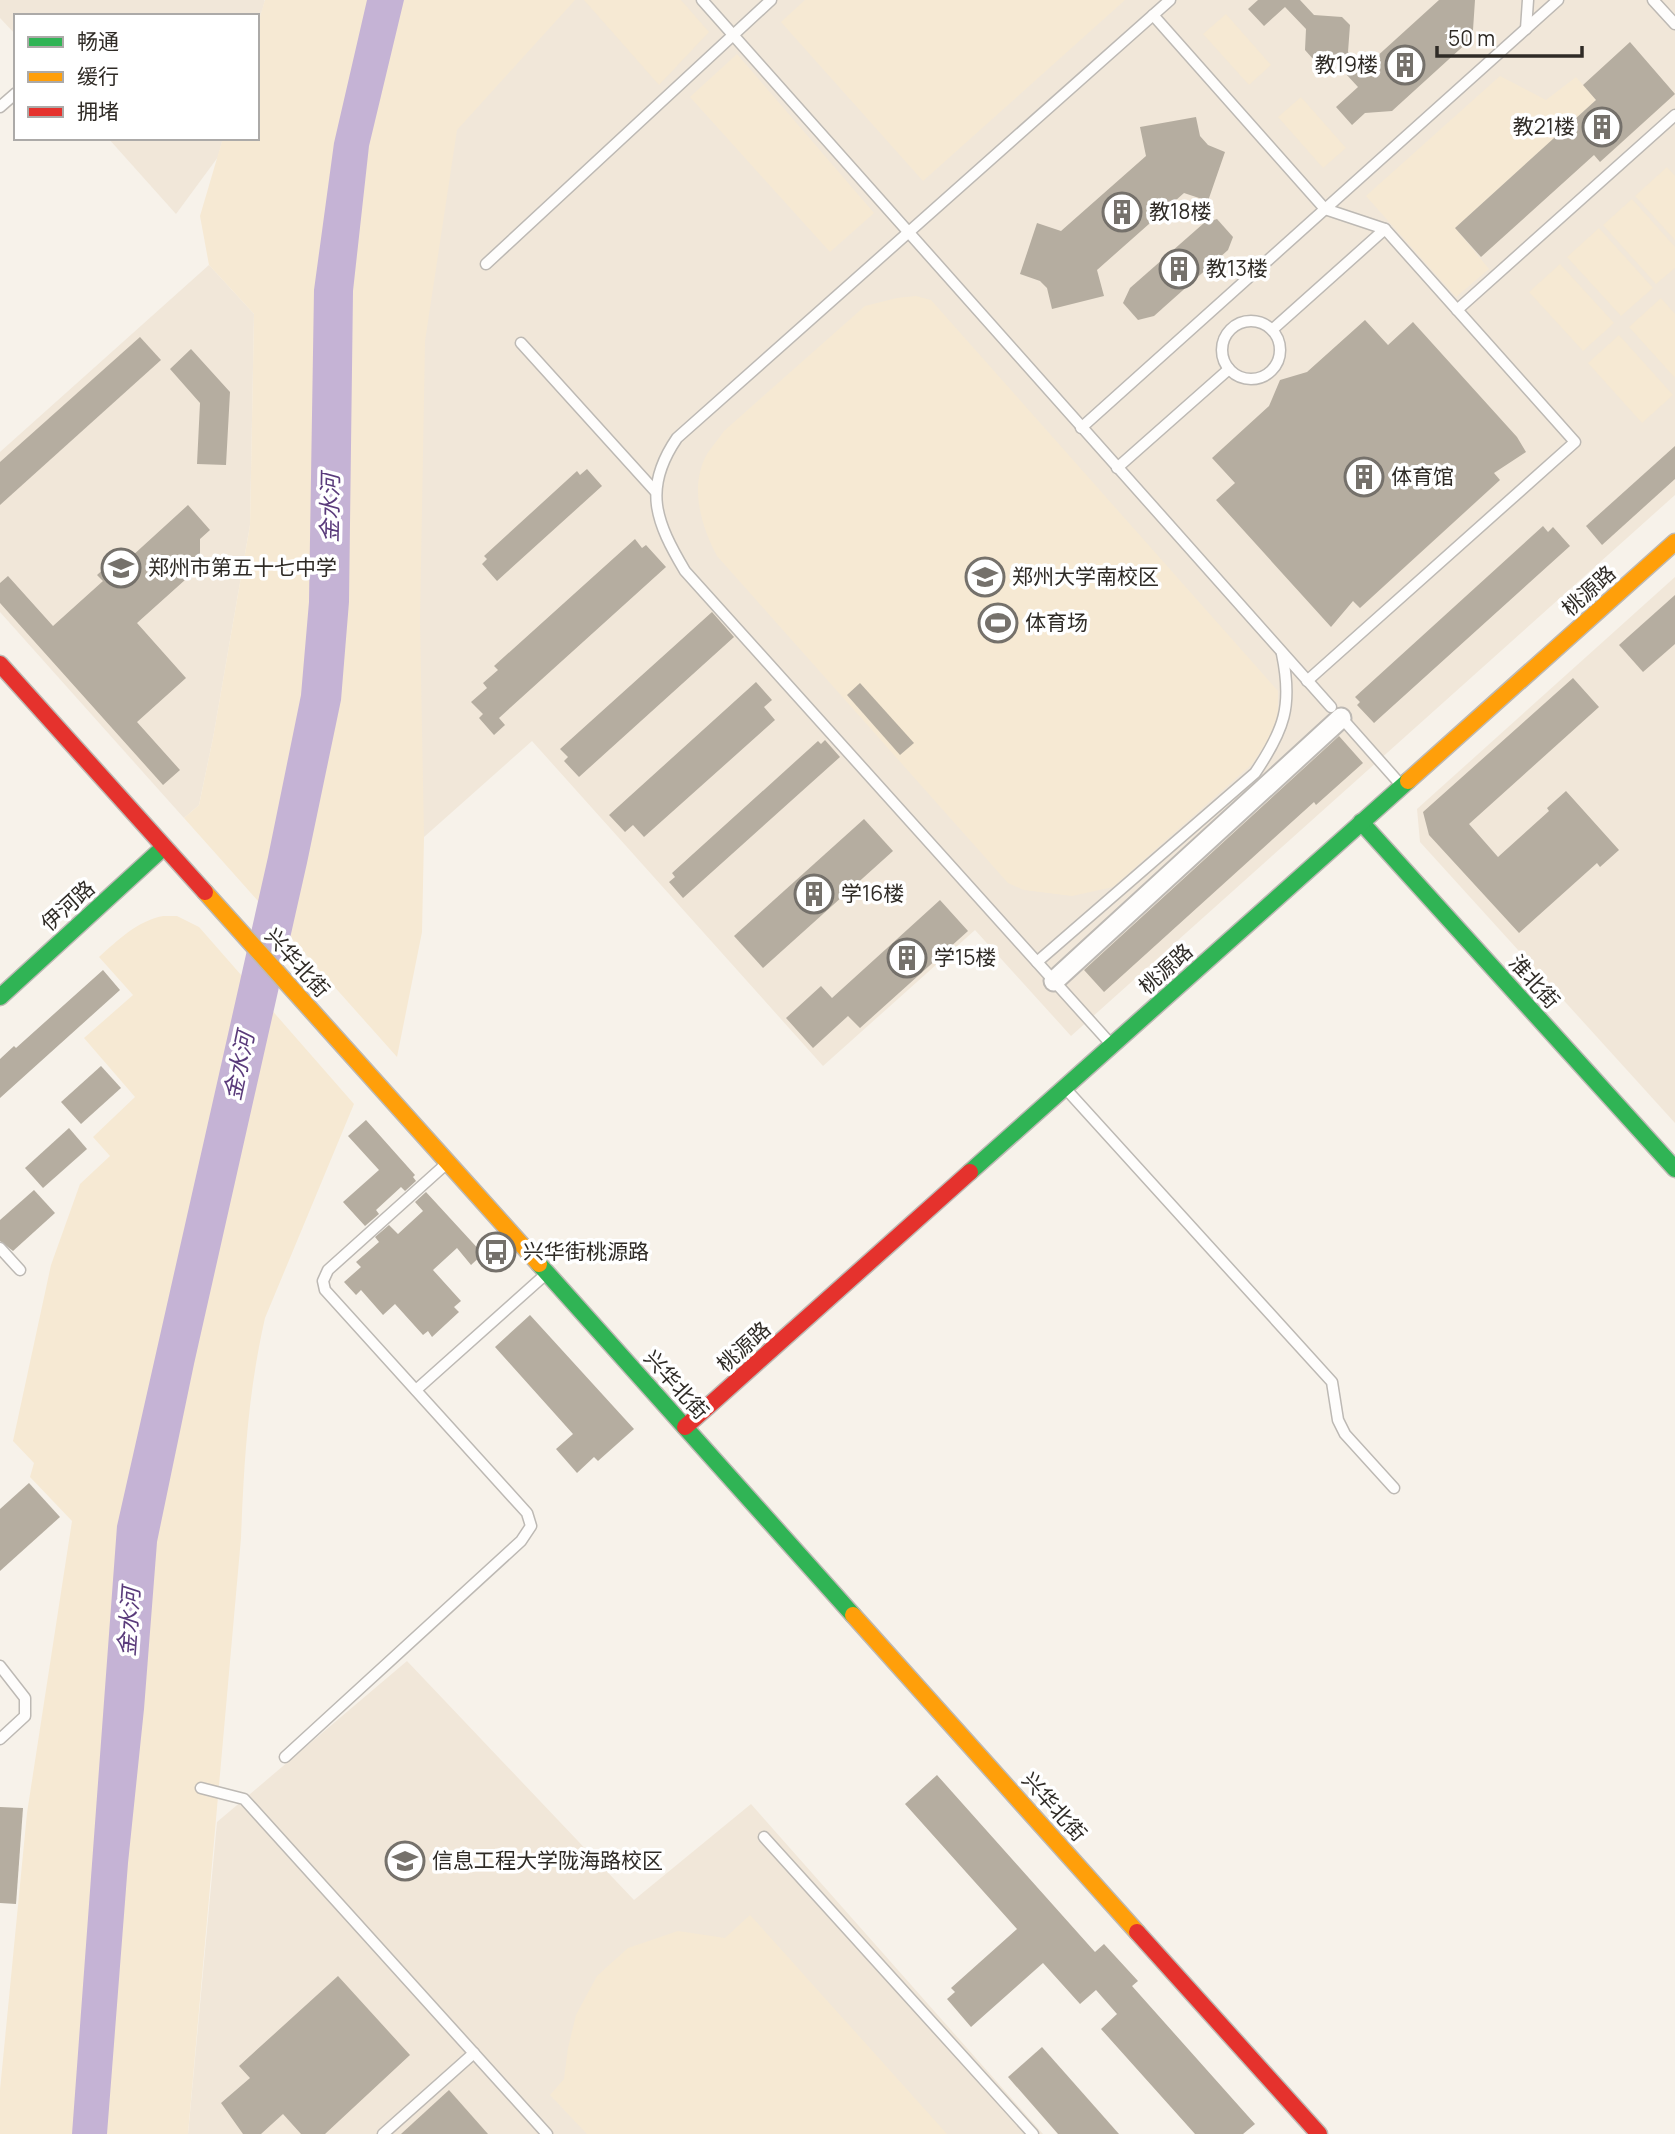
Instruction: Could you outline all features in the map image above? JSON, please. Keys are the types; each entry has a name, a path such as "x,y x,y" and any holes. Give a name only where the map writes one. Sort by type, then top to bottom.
{"street":[{"name":"桃源路","path":"685,1427 1675,542"},
{"name":"兴华北街","path":"0,664 1320,2134"},
{"path":"1054,981 1337,713"},
{"name":"淮北街","path":"1362,822 1675,1170"},
{"name":"伊河路","path":"0,997 164,846"}],"lane":[{"path":"702,0 1402,786"},
{"path":"486,264 771,0"},
{"path":"1112,1045 685,571 666,538 657,509 655,491 660,473 677,438 1170,0"},
{"path":"1526,29 1528,0"},
{"path":"1081,428 1558,0"},
{"path":"1653,0 1675,24"},
{"path":"1153,15 1325,209 1385,229 1575,442 1307,681"},
{"path":"0,107 14,95"},
{"path":"1457,310 1675,115"},
{"path":"1272,330 1385,229"},
{"path":"1249,321 1259,322 1272,330 1279,347 1277,362 1272,370 1255,379 1245,379 1229,369 1222,353 1223,343 1232,328 1249,321"},
{"path":"521,343 655,491"},
{"path":"1117,468 1229,369"},
{"path":"1037,962 1255,773 1275,744 1285,716 1286,674 1281,652"},
{"path":"1065,1087 1332,1382 1338,1420 1345,1434 1394,1488"},
{"path":"285,1757 521,1541 531,1526 527,1513 326,1290 323,1281 328,1270 448,1162"},
{"path":"0,1248 20,1270"},
{"path":"416,1390 547,1273"},
{"path":"0,1740 25,1716 25,1698 2,1674"},
{"path":"201,1788 244,1799 547,2134"},
{"path":"764,1837 1033,2134"},
{"path":"383,2134 474,2053"}],"shaded area":[{"path":"0,0 265,1 259,20 259,14 14,14 14,33 0,18"},
{"path":"265,0 575,0 457,130 425,341 420,620 424,837 422,932 397,1057 184,818 199,805 250,525 254,314 209,265 200,216 222,140 259,140 259,20"},
{"name":"郑州大学南校区","path":"439,0 1675,0 1675,495 1071,1036 975,930 823,1066 532,741 424,837 398,807"},
{"path":"584,0 681,0 709,32 659,85"},
{"path":"805,0 1125,0 923,181 781,22"},
{"path":"1226,14 1271,65 1249,85 1203,34"},
{"path":"737,54 874,213 830,252 690,97"},
{"path":"1500,76 1546,100 1576,77 1596,100 1455,228 1489,269 1456,297 1366,196"},
{"path":"1301,97 1346,148 1323,168 1278,117"},
{"path":"110,140 222,140 218,157 176,214"},
{"path":"1667,167 1675,176 1675,240 1635,196"},
{"path":"1632,199 1675,247 1675,268 1656,284 1603,225"},
{"path":"1599,228 1653,288 1621,316 1567,257"},
{"path":"1560,264 1614,323 1583,351 1529,292"},
{"name":"郑州市第五十七中学","path":"209,265 254,314 250,525 199,805 184,818 0,612 0,452"},
{"name":"体育场","path":"916,296 931,300 1278,691 1275,730 1252,764 1113,887 1072,896 1024,890 1008,883 717,556 706,532 699,506 699,479 707,454 724,431 865,306"},
{"path":"1661,298 1675,314 1675,378 1629,327"},
{"path":"1619,335 1673,395 1642,423 1588,363"},
{"path":"1675,577 1675,1123 1420,842 1417,809"},
{"path":"163,916 177,916 199,927 354,1104 265,1318 255,1373 248,1427 241,1538 188,2134 0,2134 0,2090 27,1813 72,1521 30,1477 34,1463 13,1441 51,1265 80,1184 110,1156 93,1137 135,1097 84,1038 133,995 99,957 136,927"},
{"name":"信息工程大学陇海路校区","path":"407,1661 634,1900 751,1804 1043,2134 188,2134 217,1822"},
{"path":"750,1915 947,2134 587,2134 550,2095 564,2079 576,2015 597,1976 628,1948 678,1931 725,1938"}],"water":[{"name":"金水河","path":"367,0 404,0 369,146 353,291 349,602 341,700 157,1542 107,2134 72,2134 117,1526 268,857 301,695 309,602 314,290 334,143"}],"building":[{"name":"教19楼","path":"1258,0 1300,0 1314,15 1342,17 1350,25 1348,52 1363,69 1439,0 1475,0 1473,30 1470,40 1392,111 1365,113 1352,125 1336,107 1358,87 1333,60 1313,59 1305,50 1306,29 1285,7 1264,26 1248,9"},
{"name":"教21楼","path":"1630,42 1675,94 1600,162 1594,155 1481,257 1455,228 1596,100 1583,85"},
{"name":"教18楼","path":"1196,117 1200,136 1208,145 1225,152 1208,201 1184,193 1097,270 1104,296 1052,309 1047,288 1040,281 1020,274 1037,223 1061,231 1146,156 1140,127"},
{"name":"教13楼","path":"1217,219 1233,237 1228,250 1154,316 1138,320 1123,303 1130,288 1204,223"},
{"name":"体育馆","path":"1365,320 1388,345 1413,322 1517,437 1526,452 1494,473 1500,480 1360,608 1353,601 1331,627 1216,500 1235,483 1212,458 1269,406 1280,380 1307,372"},
{"path":"140,337 161,360 0,505 0,462"},
{"path":"191,349 230,392 226,465 197,464 200,403 170,369"},
{"path":"1675,446 1675,479 1602,545 1586,526"},
{"path":"587,469 602,486 497,581 482,564 487,559 484,556 577,471 580,475"},
{"path":"188,505 210,530 200,539 200,561 195,571 137,623 186,678 137,722 180,770 163,785 0,603 0,583 8,576 53,626 103,581 97,575 125,550 131,557"},
{"path":"1543,526 1548,532 1553,527 1570,546 1374,723 1357,705 1360,702 1355,697"},
{"path":"635,539 642,548 646,545 666,567 499,718 505,725 494,735 479,718 483,714 471,702 487,688 483,683 498,670 494,666"},
{"path":"1675,595 1675,644 1643,672 1619,645"},
{"path":"712,612 734,637 579,777 564,761 568,757 560,749"},
{"path":"1573,678 1599,707 1469,824 1498,857 1549,811 1547,808 1566,791 1619,850 1600,867 1597,863 1519,933 1429,835 1423,812"},
{"path":"756,682 772,700 764,707 775,720 644,837 633,825 625,832 609,815"},
{"path":"860,683 914,743 900,755 847,695"},
{"path":"1339,736 1363,763 1316,805 1314,802 1104,992 1084,970"},
{"path":"825,740 840,757 683,898 669,882 675,877 672,873 818,741 821,744"},
{"name":"学16楼","path":"864,819 893,851 763,968 734,936"},
{"name":"学15楼","path":"940,900 968,931 860,1028 848,1016 813,1048 786,1018 821,986 832,998"},
{"path":"103,970 120,990 0,1098 0,1059 14,1046 16,1048"},
{"path":"101,1066 121,1088 81,1124 61,1102"},
{"path":"366,1120 415,1175 413,1177 416,1181 405,1191 401,1187 376,1210 379,1214 365,1226 343,1202 379,1170 348,1136"},
{"path":"69,1128 87,1149 43,1188 25,1168"},
{"path":"34,1190 55,1213 13,1251 0,1241 0,1220"},
{"path":"426,1192 483,1254 471,1265 457,1248 433,1270 461,1301 454,1307 459,1312 432,1337 428,1331 423,1335 395,1304 383,1315 361,1290 356,1295 344,1282 361,1267 356,1262 379,1242 375,1237 389,1225 398,1234 423,1211 415,1202"},
{"path":"530,1315 634,1429 598,1461 594,1457 577,1473 556,1449 573,1434 495,1347"},
{"path":"29,1483 60,1517 0,1571 0,1509"},
{"path":"937,1775 1095,1952 1104,1944 1138,1981 1132,1986 1255,2124 1243,2134 1195,2134 1101,2029 1117,2014 1096,1990 1080,2004 1043,1963 971,2027 947,1999 955,1992 951,1988 1017,1929 905,1804"},
{"path":"0,1807 23,1808 16,1904 0,1903"},
{"path":"338,1976 410,2055 325,2134 301,2134 283,2114 261,2134 243,2134 221,2103 250,2078 239,2066"},
{"path":"1042,2047 1119,2134 1058,2134 1008,2077"},
{"path":"449,2090 488,2134 401,2134"}],"traffic: fast":[{"path":"970,1172 1408,781"},
{"path":"1361,822 1675,1169"},
{"path":"0,997 164,847"},
{"path":"539,1264 853,1615"}],"traffic: slow":[{"path":"1408,781 1675,542"},
{"path":"205,892 539,1264"},
{"path":"853,1615 1137,1932"}],"traffic: jam":[{"path":"0,664 205,892"},
{"path":"685,1427 970,1172"},
{"path":"1137,1932 1319,2134"}],"place":[{"name":"教19楼","path":"1405,65"},
{"name":"教21楼","path":"1602,127"},
{"name":"教18楼","path":"1122,212"},
{"name":"教13楼","path":"1179,269"},
{"name":"体育馆","path":"1364,477"},
{"name":"郑州市第五十七中学","path":"121,568"},
{"name":"郑州大学南校区","path":"985,577"},
{"name":"体育场","path":"998,623"},
{"name":"学16楼","path":"814,894"},
{"name":"学15楼","path":"907,958"},
{"name":"兴华街桃源路","path":"496,1252"},
{"name":"信息工程大学陇海路校区","path":"405,1861"}]}
